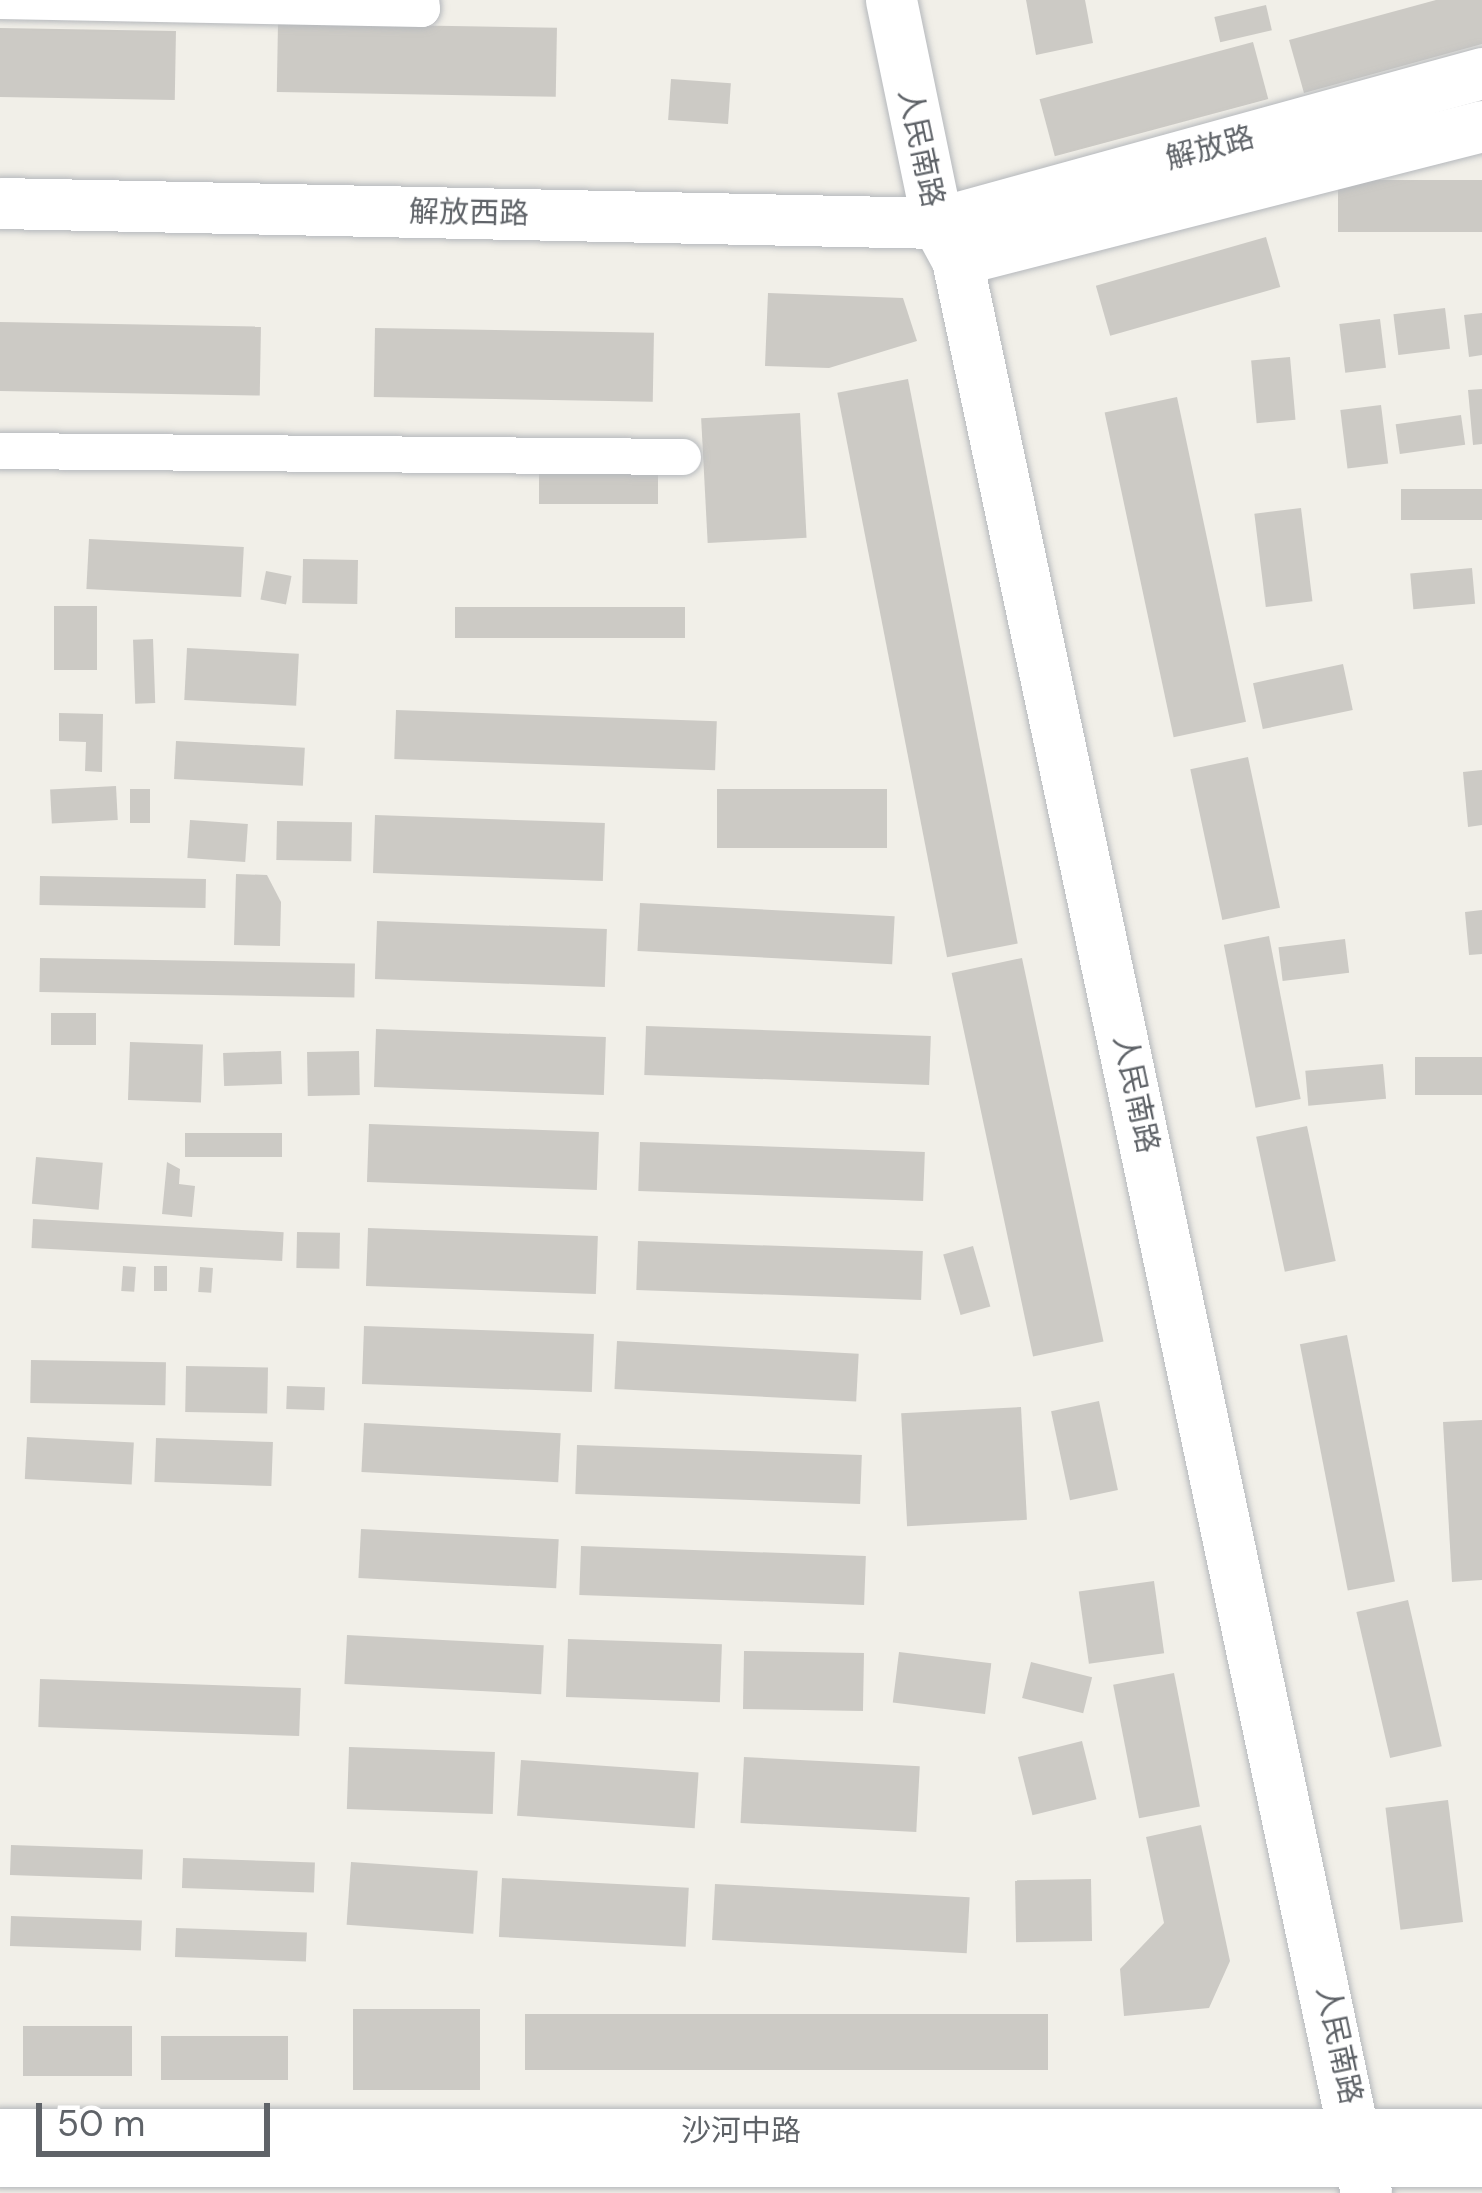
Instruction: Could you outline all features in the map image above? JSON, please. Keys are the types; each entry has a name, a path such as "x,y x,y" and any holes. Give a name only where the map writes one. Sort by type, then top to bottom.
{"main road":[{"name":"人民南路","path":"891,0 1363,2162"},
{"name":"解放路","path":"947,242 1482,73"},
{"name":"解放路","path":"947,242 1482,126"},
{"name":"解放西路","path":"0,203 947,242"}],"street":[{"path":"0,1 422,9 421,0"},
{"path":"0,451 683,457"},
{"name":"沙河中路","path":"0,2131 1482,2164"},
{"name":"沙河中路","path":"0,2164 1363,2162 1482,2131"}],"building":[{"path":"1026,0 1085,0 1093,43 1036,55"},
{"path":"1436,0 1482,0 1482,44 1304,93 1289,40"},
{"path":"1266,5 1272,30 1220,42 1214,17"},
{"path":"278,23 557,28 556,97 277,92"},
{"path":"0,28 176,31 175,100 0,97"},
{"path":"1253,42 1268,99 1055,156 1040,99"},
{"path":"671,79 731,83 728,124 668,120"},
{"path":"1338,180 1482,180 1482,232 1338,232"},
{"path":"1266,237 1280,287 1110,336 1096,286"},
{"path":"768,293 903,298 917,341 829,368 765,366"},
{"path":"1445,308 1450,349 1398,355 1393,314"},
{"path":"1482,313 1482,355 1469,357 1464,315"},
{"path":"1380,319 1386,368 1345,373 1339,324"},
{"path":"0,322 261,327 260,396 0,391"},
{"path":"375,328 654,333 653,402 374,397"},
{"path":"1290,357 1295,420 1257,423 1251,360"},
{"path":"908,379 1018,943 947,957 837,393"},
{"path":"1482,389 1482,444 1473,445 1468,390"},
{"path":"1177,397 1246,722 1174,737 1105,412"},
{"path":"1381,405 1388,464 1347,469 1340,410"},
{"path":"800,413 807,538 708,543 701,418"},
{"path":"1461,415 1465,445 1400,454 1396,424"},
{"path":"539,465 658,465 658,504 539,504"},
{"path":"1401,489 1482,489 1482,520 1401,520"},
{"path":"1301,508 1312,601 1266,607 1254,514"},
{"path":"89,539 244,547 241,597 86,589"},
{"path":"303,559 358,560 357,604 302,603"},
{"path":"1472,568 1475,604 1413,609 1410,573"},
{"path":"266,571 292,576 286,604 260,599"},
{"path":"54,606 97,606 97,670 54,670"},
{"path":"455,607 685,607 685,638 455,638"},
{"path":"153,639 155,703 135,704 133,640"},
{"path":"187,648 299,654 296,706 184,700"},
{"path":"1343,664 1353,710 1263,729 1253,683"},
{"path":"396,710 717,721 715,770 394,759"},
{"path":"59,713 103,714 102,772 85,771 86,742 59,741"},
{"path":"176,741 305,748 303,786 174,779"},
{"path":"1248,757 1280,908 1222,920 1190,769"},
{"path":"1482,770 1482,825 1468,827 1463,772"},
{"path":"116,786 118,820 52,823 50,789"},
{"path":"130,789 150,789 150,823 130,823"},
{"path":"717,789 887,789 887,848 717,848"},
{"path":"375,815 605,823 603,881 373,873"},
{"path":"190,820 248,824 245,862 187,858"},
{"path":"277,821 352,822 351,861 276,860"},
{"path":"236,874 267,875 281,902 280,946 234,945"},
{"path":"40,876 206,879 205,908 39,905"},
{"path":"640,903 895,916 892,964 637,951"},
{"path":"1482,910 1482,954 1469,955 1465,912"},
{"path":"377,921 607,929 605,987 375,979"},
{"path":"1269,936 1301,1099 1256,1108 1224,945"},
{"path":"1345,939 1349,973 1283,981 1278,947"},
{"path":"40,958 355,963 354,997 39,992"},
{"path":"1022,958 1104,1341 1033,1356 952,973"},
{"path":"51,1013 96,1013 96,1045 51,1045"},
{"path":"646,1026 931,1036 929,1085 644,1075"},
{"path":"376,1029 606,1037 604,1095 374,1087"},
{"path":"130,1042 203,1045 201,1103 128,1100"},
{"path":"281,1051 282,1084 224,1086 223,1053"},
{"path":"359,1051 360,1095 308,1096 307,1052"},
{"path":"1415,1057 1482,1057 1482,1095 1415,1095"},
{"path":"1383,1064 1386,1099 1308,1106 1305,1071"},
{"path":"369,1124 599,1132 597,1190 367,1182"},
{"path":"1307,1126 1336,1261 1285,1272 1256,1137"},
{"path":"185,1133 282,1133 282,1157 185,1157"},
{"path":"640,1142 925,1152 923,1201 638,1191"},
{"path":"36,1157 103,1163 99,1210 32,1204"},
{"path":"167,1162 180,1169 179,1184 195,1186 192,1217 162,1214"},
{"path":"33,1219 284,1232 282,1261 31,1248"},
{"path":"368,1228 598,1236 596,1294 366,1286"},
{"path":"297,1232 340,1233 339,1269 296,1268"},
{"path":"638,1241 923,1251 921,1300 636,1290"},
{"path":"973,1246 990,1307 961,1315 943,1255"},
{"path":"123,1266 136,1267 134,1292 121,1291"},
{"path":"154,1266 167,1266 167,1291 154,1291"},
{"path":"200,1267 213,1268 211,1293 198,1292"},
{"path":"364,1326 594,1334 592,1392 362,1384"},
{"path":"1347,1335 1395,1581 1348,1591 1300,1344"},
{"path":"617,1341 859,1354 856,1402 614,1389"},
{"path":"31,1360 166,1362 165,1405 30,1403"},
{"path":"186,1366 268,1367 267,1413 185,1412"},
{"path":"287,1386 325,1387 324,1410 286,1409"},
{"path":"1099,1401 1118,1490 1070,1500 1051,1411"},
{"path":"1021,1407 1027,1520 907,1526 901,1413"},
{"path":"1482,1420 1482,1580 1452,1582 1443,1422"},
{"path":"364,1423 561,1433 558,1482 361,1472"},
{"path":"27,1437 134,1443 132,1485 25,1479"},
{"path":"156,1438 273,1442 271,1486 154,1482"},
{"path":"577,1445 862,1455 860,1504 575,1494"},
{"path":"361,1529 559,1539 556,1588 358,1578"},
{"path":"581,1546 866,1556 864,1605 579,1595"},
{"path":"1154,1581 1164,1653 1089,1664 1079,1592"},
{"path":"1408,1600 1442,1746 1390,1758 1356,1612"},
{"path":"347,1635 544,1645 541,1694 344,1684"},
{"path":"568,1639 722,1644 720,1702 566,1697"},
{"path":"744,1651 864,1653 863,1711 743,1709"},
{"path":"899,1652 991,1663 985,1714 893,1703"},
{"path":"1031,1662 1092,1677 1083,1713 1022,1698"},
{"path":"1174,1673 1200,1807 1139,1818 1113,1685"},
{"path":"40,1679 301,1688 299,1736 38,1727"},
{"path":"1082,1741 1097,1799 1032,1815 1018,1757"},
{"path":"349,1747 495,1752 493,1814 347,1809"},
{"path":"744,1757 920,1766 916,1832 741,1823"},
{"path":"521,1760 699,1772 695,1828 517,1816"},
{"path":"1448,1800 1463,1922 1400,1930 1385,1808"},
{"path":"1201,1825 1230,1961 1209,2008 1124,2016 1120,1969 1164,1923 1146,1837"},
{"path":"11,1845 143,1850 142,1880 10,1875"},
{"path":"183,1858 315,1863 314,1893 182,1888"},
{"path":"351,1862 478,1871 473,1934 347,1925"},
{"path":"502,1878 689,1888 686,1947 499,1937"},
{"path":"1091,1879 1092,1941 1016,1942 1015,1880"},
{"path":"715,1884 970,1897 967,1953 712,1940"},
{"path":"11,1916 142,1921 141,1951 10,1946"},
{"path":"176,1928 307,1933 306,1962 175,1957"},
{"path":"353,2009 480,2009 480,2090 353,2090"},
{"path":"525,2014 1048,2014 1048,2070 525,2070"},
{"path":"23,2026 132,2026 132,2076 23,2076"},
{"path":"161,2036 288,2036 288,2080 161,2080"}]}
